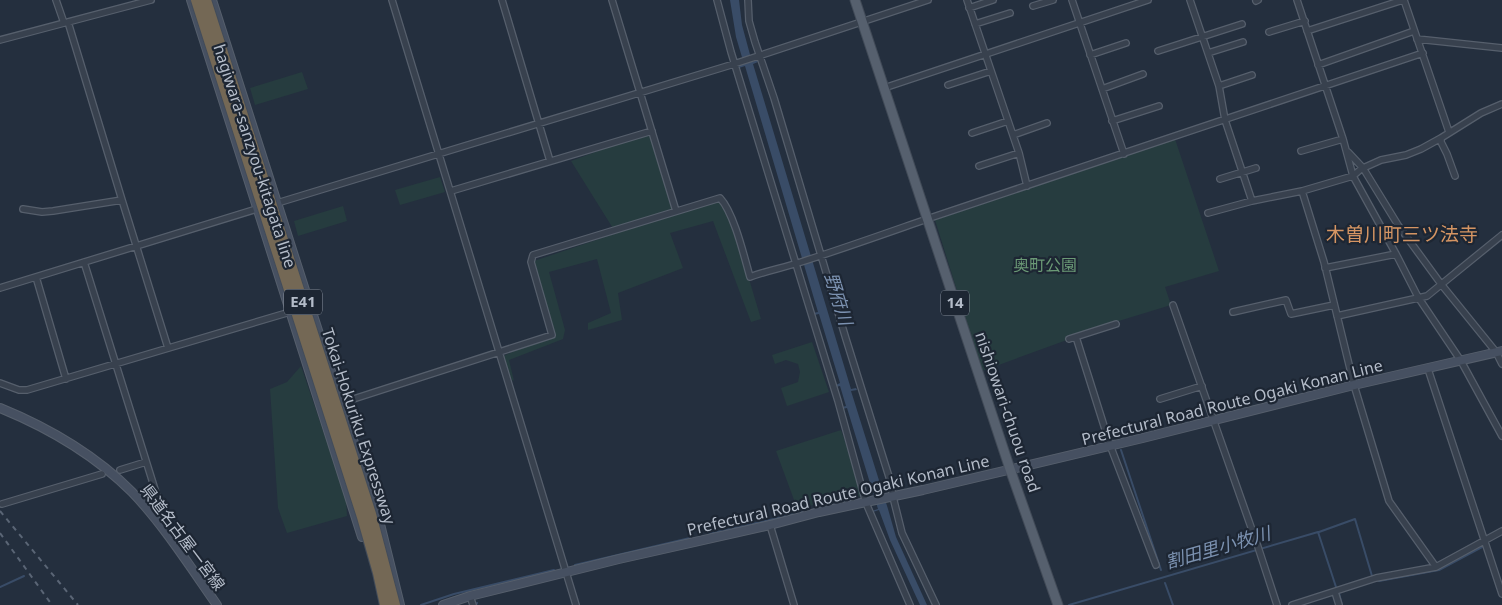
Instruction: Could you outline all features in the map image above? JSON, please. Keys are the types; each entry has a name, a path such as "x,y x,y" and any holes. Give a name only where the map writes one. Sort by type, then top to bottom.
{"highway":[{"name":"Tokai-Hokuriku Expressway","path":"196,0 362,517 385,605"},
{"name":"Tokai-Hokuriku Expressway","path":"206,0 372,514 395,605"}],"main road":[{"name":"hagiwara-sanzyou-kitagata line","path":"191,0 378,590 385,605"},
{"name":"hagiwara-sanzyou-kitagata line","path":"212,0 380,524 400,605"},
{"name":"nishiowari-chuou road","path":"854,0 1010,469 1058,605"},
{"name":"Prefectural Road Route Ogaki Konan Line","path":"443,605 470,596 619,559 1214,422 1354,386 1499,352"},
{"name":"県道名古屋一宮線","path":"0,408 48,430 78,448 104,467 132,492 186,560 217,605"}],"street":[{"path":"56,0 66,22 168,348"},
{"path":"0,40 151,0"},
{"path":"392,0 576,605"},
{"path":"502,0 550,161"},
{"path":"612,0 676,211"},
{"path":"717,0 734,64 838,401 866,503 910,605"},
{"path":"722,0 723,22"},
{"path":"748,0 749,21 759,56 774,98 890,480 902,533 936,605"},
{"path":"1,286 36,277 734,64 928,0"},
{"path":"967,0 1019,153 1027,186"},
{"path":"969,8 993,0"},
{"path":"1034,6 1053,0"},
{"path":"1072,0 1124,154"},
{"path":"884,88 1148,0"},
{"path":"1190,0 1219,86 1225,120 1252,201"},
{"path":"1296,0 1305,21 1353,176 1418,297 1461,361 1502,436"},
{"path":"1307,31 1403,0 1449,132"},
{"path":"975,24 1010,13"},
{"path":"1269,32 1305,21"},
{"path":"1158,51 1242,24"},
{"path":"1318,66 1414,31"},
{"path":"1417,39 1502,48"},
{"path":"1208,53 1243,42"},
{"path":"1090,55 1126,43"},
{"path":"341,402 552,336 530,262 533,255 720,198 727,205 750,277 821,256 1422,53"},
{"path":"948,85 991,71"},
{"path":"1102,89 1144,74"},
{"path":"1219,86 1252,75"},
{"path":"1208,213 1252,201 1302,191 1353,176 1363,168 1381,160 1406,155 1421,149 1481,113 1502,104"},
{"path":"1112,122 1159,106"},
{"path":"972,132 1008,121"},
{"path":"1012,134 1047,123"},
{"path":"451,191 652,131"},
{"path":"1441,138 1455,176"},
{"path":"1301,151 1343,139"},
{"path":"1346,151 1363,168 1398,225 1441,284 1499,352 1502,364"},
{"path":"979,166 1019,153"},
{"path":"1220,179 1256,168"},
{"path":"1302,191 1325,268 1354,386 1389,501 1436,567"},
{"path":"23,209 42,212 53,211 122,200"},
{"path":"1337,316 1426,296 1502,235"},
{"path":"1325,268 1396,254"},
{"path":"84,262 157,496 156,503 147,509"},
{"path":"36,277 66,379"},
{"path":"1233,312 1286,300 1291,314 1334,305"},
{"path":"1173,305 1277,605"},
{"path":"0,383 19,390 26,390 290,312"},
{"path":"1116,324 1072,338 1110,446 1156,565"},
{"path":"1428,369 1502,592"},
{"path":"1160,399 1202,386"},
{"path":"120,470 146,462"},
{"path":"2,504 102,474"},
{"path":"770,525 794,605"},
{"path":"1292,605 1376,578 1436,567 1502,531"},
{"path":"1334,592 1339,605"},
{"path":"470,596 473,605"}],"green space":[{"path":"302,72 308,89 255,105 250,88"},
{"path":"652,131 675,209 614,230 571,161"},
{"name":"奥町公園","path":"1175,139 1219,271 1165,287 1171,305 1122,320 982,371 935,220"},
{"path":"440,177 445,192 400,205 395,190"},
{"path":"718,199 727,205 761,319 751,322 713,221 670,233 683,268 618,293 622,320 588,330 588,323 611,313 597,259 549,272 565,330 563,339 509,360 514,381 512,380 501,357 552,335 531,262"},
{"path":"343,206 347,221 298,236 294,221"},
{"path":"812,342 829,392 787,406 781,388 798,382 800,372 798,364 786,360 775,364 772,355"},
{"path":"301,366 346,498 347,516 287,533 278,508 270,389 287,382"},
{"path":"841,430 864,496 797,508 776,451"}],"water":[{"path":"730,0 739,0 742,25 752,62 757,60 758,62 753,64 851,389 856,388 857,390 851,391 896,537 927,605 920,605 890,540 879,510 872,511 878,509 847,408 842,409 842,407 846,406 840,386 836,387 840,383 819,314 814,315 813,313 818,312 745,66 739,68 739,66 744,64 736,37"}],"waterway":[{"path":"1121,450 1161,570"},
{"path":"709,534 855,500"},
{"path":"1319,532 1355,519 1372,576"},
{"name":"割田里小牧川","path":"1069,605 1318,532 1336,587"},
{"path":"575,565 690,538"},
{"path":"1379,581 1439,570 1482,547"},
{"path":"421,605 454,594 554,570"},
{"path":"0,587 24,576"},
{"path":"1165,583 1173,605"},
{"name":"割田里小牧川","path":"1339,593 1342,605"}],"railway":[{"path":"0,511 78,605"},
{"path":"0,533 52,605"}],"district":[{"name":"木曽川町三ツ法寺","path":"1402,234"}],"water label":[{"name":"野府川","path":"838,299"}]}
